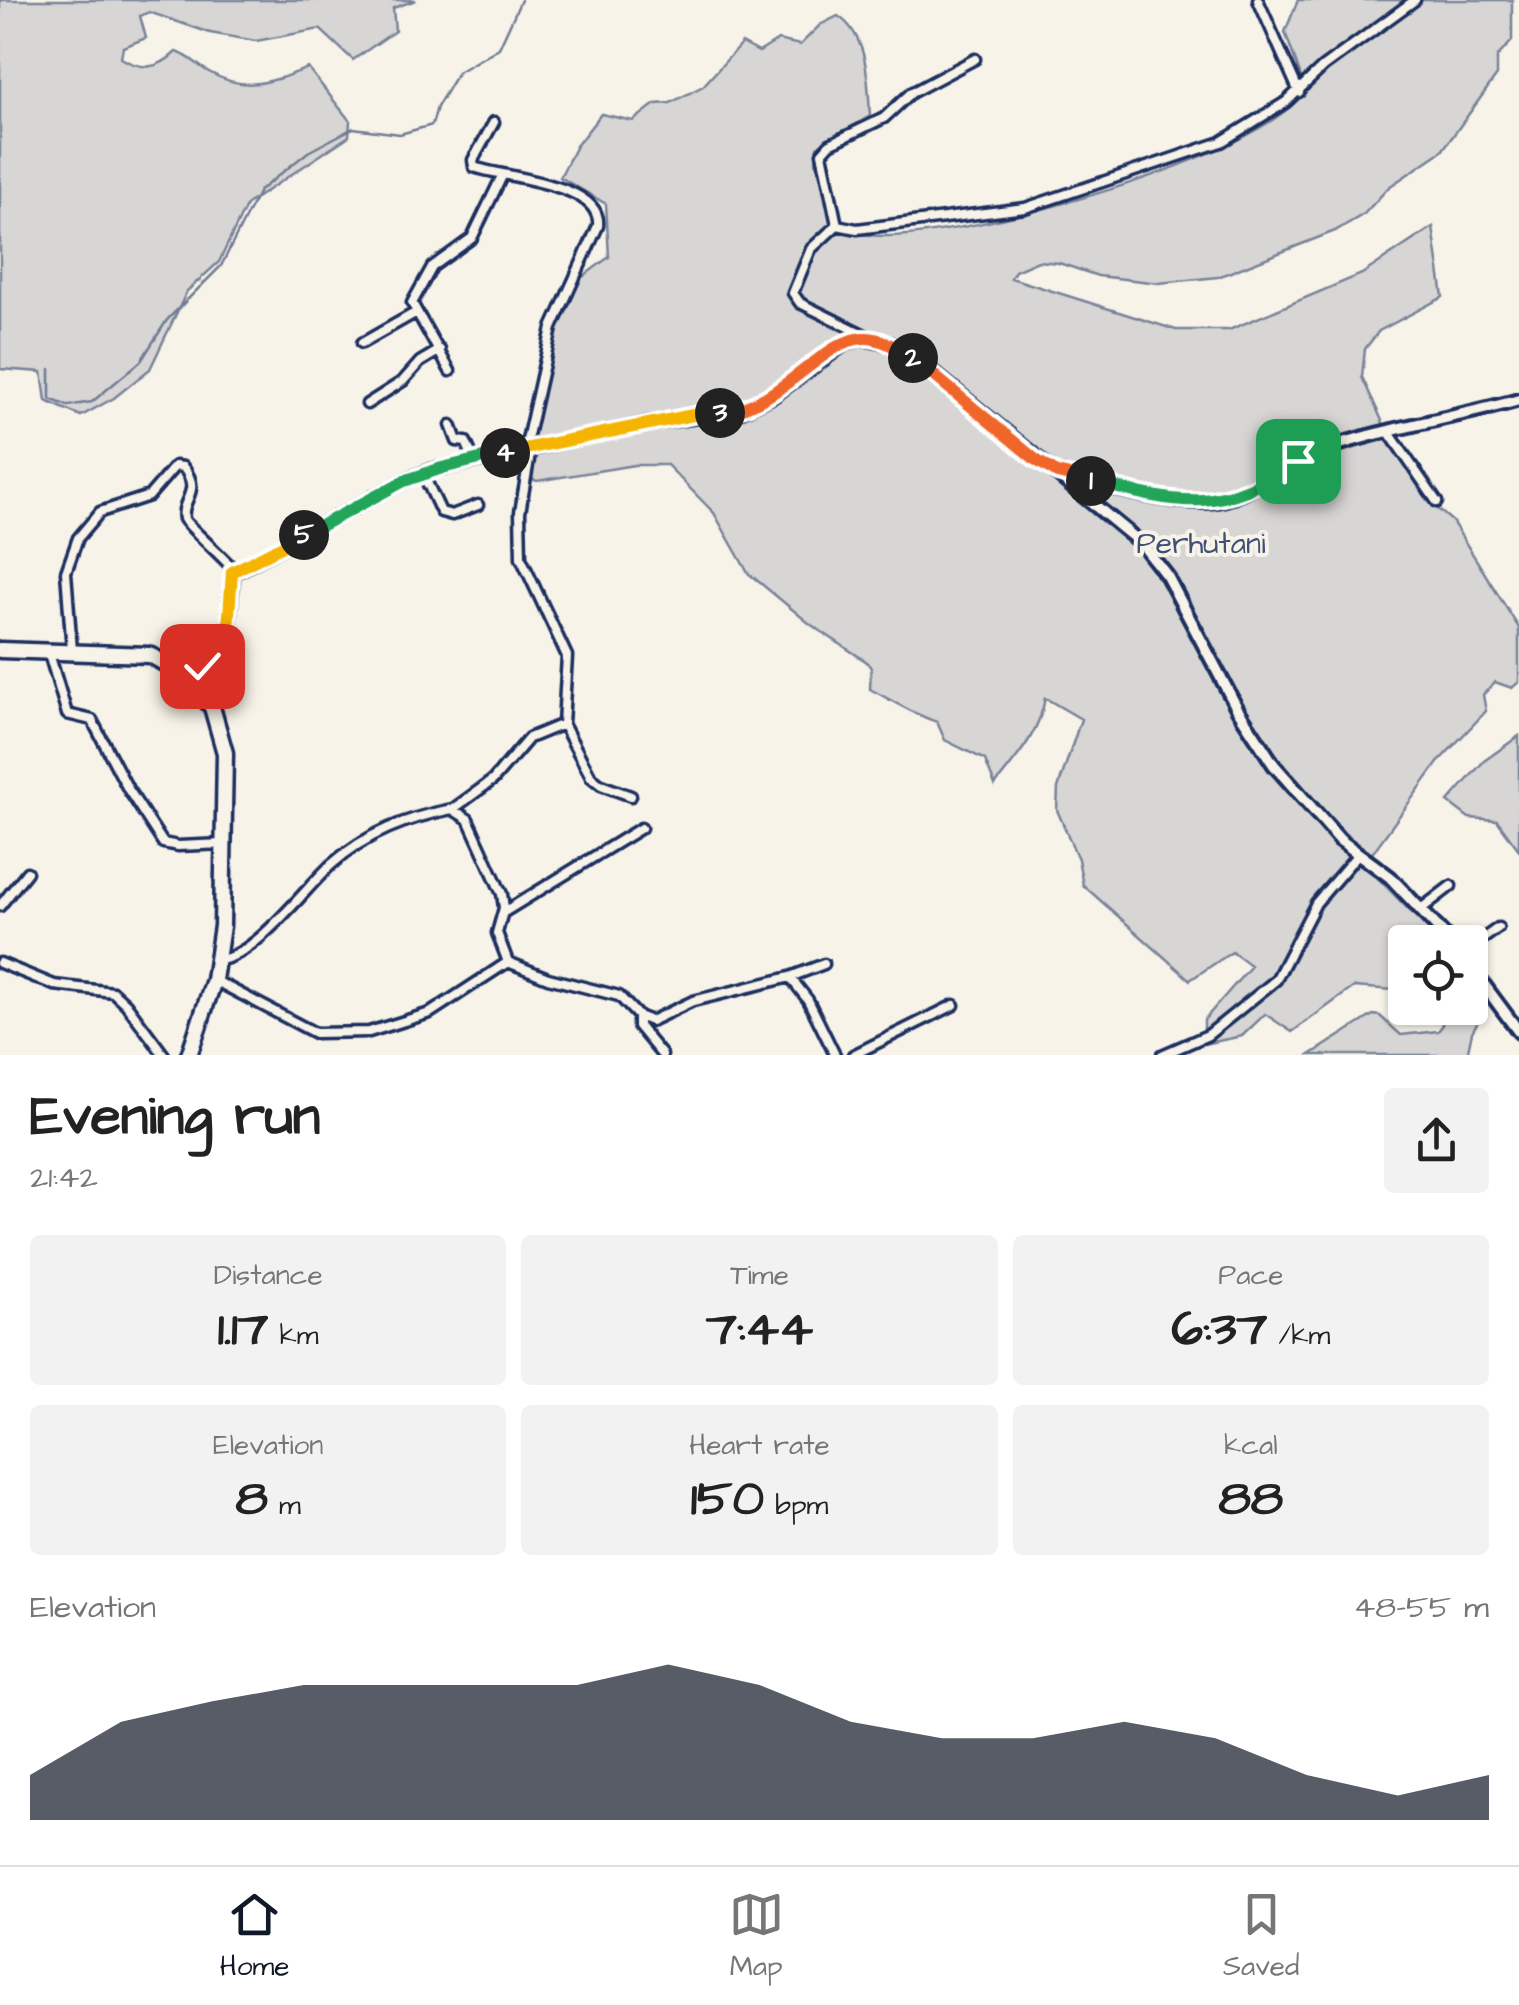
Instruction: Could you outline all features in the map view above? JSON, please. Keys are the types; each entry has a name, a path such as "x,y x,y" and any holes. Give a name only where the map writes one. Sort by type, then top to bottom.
{"highway":[{"path":"0,650 140,652 180,672 212,708 222,736 224,844 219,960 189,1055"}],"street":[{"path":"1258,0 1299,92"},
{"path":"837,225 857,229 1003,213 1048,202 1221,142 1299,92 1322,67 1415,0"},
{"path":"837,225 822,160 825,148 884,118 911,94 974,60"},
{"path":"494,122 472,164 502,176 556,186 594,205 599,214 598,226 552,328 528,448 520,512 522,565 567,656 562,724 591,777 630,796"},
{"path":"450,371 412,303 429,270 472,238 502,176"},
{"path":"837,225 811,249 793,293 800,303 891,344 930,370 1156,558 1268,756 1340,840 1390,876 1436,925"},
{"path":"362,343 415,314"},
{"path":"180,672 202,666 227,644 230,578 235,571 423,474 528,448 698,414 742,410 774,395 844,344 873,338"},
{"path":"367,404 440,350"},
{"path":"1057,473 1132,492 1216,501 1260,486 1314,452 1519,400"},
{"path":"451,424 457,441 466,442 474,460"},
{"path":"1388,432 1436,502"},
{"path":"72,651 66,572 78,538 100,512 149,496 175,466 183,467 192,491 184,521 218,549 235,571"},
{"path":"423,474 441,512 452,515 478,505"},
{"path":"48,650 66,714 92,720 128,789 163,843 224,844"},
{"path":"219,960 243,950 334,862 354,848 400,821 452,809 493,780 530,738 562,724"},
{"path":"452,809 468,819 502,894 504,912 497,933 508,962 548,978 619,996 647,1021 657,1020 693,1001 790,977 824,964"},
{"path":"504,912 640,828"},
{"path":"1162,1055 1208,1036 1276,980 1316,903 1358,854"},
{"path":"0,906 28,872"},
{"path":"1422,909 1450,886"},
{"path":"1488,935 1498,928"},
{"path":"214,980 315,1033 369,1032 430,1012 508,962"},
{"path":"0,963 54,984 112,992 126,1004 164,1055"},
{"path":"790,977 806,996 835,1055"},
{"path":"1488,990 1519,1032"},
{"path":"854,1055 954,1004"},
{"path":"638,1016 638,1026 662,1055"}],"green space":[{"path":"0,0 416,0 393,8 395,31 353,60 320,29 256,41 210,33 149,12 140,16 146,38 123,47 121,58 150,66 176,52 222,78 246,84 270,81 308,68 350,121 349,136 247,204 219,262 187,291 150,369 114,398 81,416 46,401 42,372 0,369"},
{"name":"Perhutani","path":"1298,0 1512,0 1512,41 1497,57 1497,75 1442,151 1389,187 1364,214 1335,231 1218,277 1159,283 1098,276 1059,263 1038,261 1015,271 1011,278 1176,330 1229,330 1362,274 1433,227 1443,297 1379,331 1365,349 1362,377 1395,449 1426,499 1452,521 1519,628 1519,682 1512,688 1495,682 1483,695 1486,711 1440,760 1373,852 1367,867 1423,925 1388,925 1388,990 1354,987 1292,1032 1265,1014 1242,1036 1204,1044 1204,1020 1251,966 1232,952 1190,980 1083,885 1078,859 1057,810 1058,788 1081,719 1045,698 1032,734 995,785 985,760 945,740 937,722 870,689 871,668 867,662 810,624 748,573 714,513 667,465 634,465 537,481 529,478 533,428 551,343 577,281 609,257 606,204 560,177 576,146 601,114 633,121 655,104 670,103 703,86 742,43 759,52 778,40 800,45 820,25 838,16 861,48 870,116 817,147 816,162 838,231 884,236 925,233 980,224 1108,190 1230,143 1276,117 1306,91 1285,32"},
{"path":"1519,736 1519,850 1497,820 1469,818 1448,802 1484,761"},
{"path":"1373,1015 1380,1016 1401,1035 1438,1031 1442,1026 1476,1025 1467,1055 1310,1055"}],"waterway":[{"path":"50,369 50,399 68,406 92,402 141,361 167,320 221,266 259,191 308,152 353,128 400,134 432,125 437,107 458,72 499,48 521,0"}],"route":[{"path":"202,666 227,644 232,572 404,481 524,449 698,414 742,410 774,395 844,344 861,338 891,344 930,370 1036,460 1057,473 1132,492 1205,502 1245,492 1298,461"}]}
